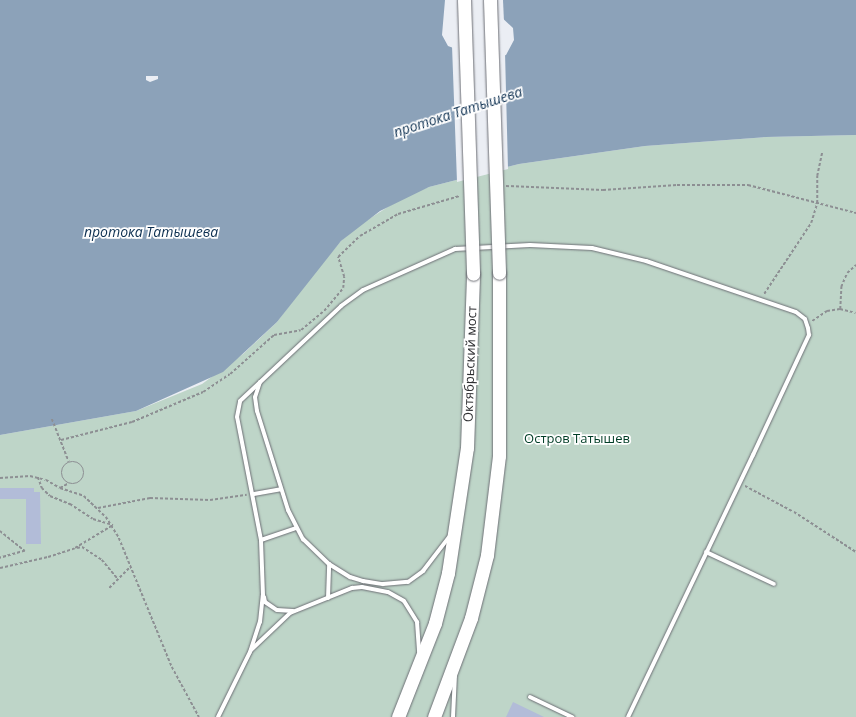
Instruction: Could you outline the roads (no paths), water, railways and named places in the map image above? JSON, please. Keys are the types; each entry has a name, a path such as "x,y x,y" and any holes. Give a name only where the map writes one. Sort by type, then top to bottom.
{"main road":[{"name":"Октябрьский мост","path":"398,717 419,667 435,623 448,572 456,528 467,448 473,274 464,0"},
{"name":"Октябрьский мост","path":"434,717 471,618 487,555 499,456 499,273 490,0"}],"lane":[{"path":"218,717 250,652 260,622 263,594 261,540 254,494 236,411 240,401 261,380 358,293 457,249 530,245 592,248 646,261 796,312 808,325 808,335 740,483 628,717"},
{"path":"261,380 255,401 280,489 295,528 329,564 350,577 363,581 383,584 408,582 423,571 456,528"},
{"path":"254,494 280,489"},
{"path":"261,540 295,528"},
{"path":"706,552 774,584"},
{"path":"328,598 329,564"},
{"path":"250,652 271,630 294,611 358,587 388,592 398,596 408,607 417,622 419,667"},
{"path":"263,594 265,602 277,610 294,611"},
{"path":"453,717 455,663"},
{"path":"530,697 572,717"}],"water":[{"name":"протока Татышева","path":"0,0 445,0 442,35 448,46 486,60 506,55 514,40 513,28 497,13 491,0 856,0 856,135 766,137 645,146 519,164 429,187 380,211 341,241 277,322 223,372 136,411 0,435","holes":["146,76 158,76 158,79 150,82 146,80"]}],"park label":[{"name":"Остров Татышев","path":"577,438"}]}
